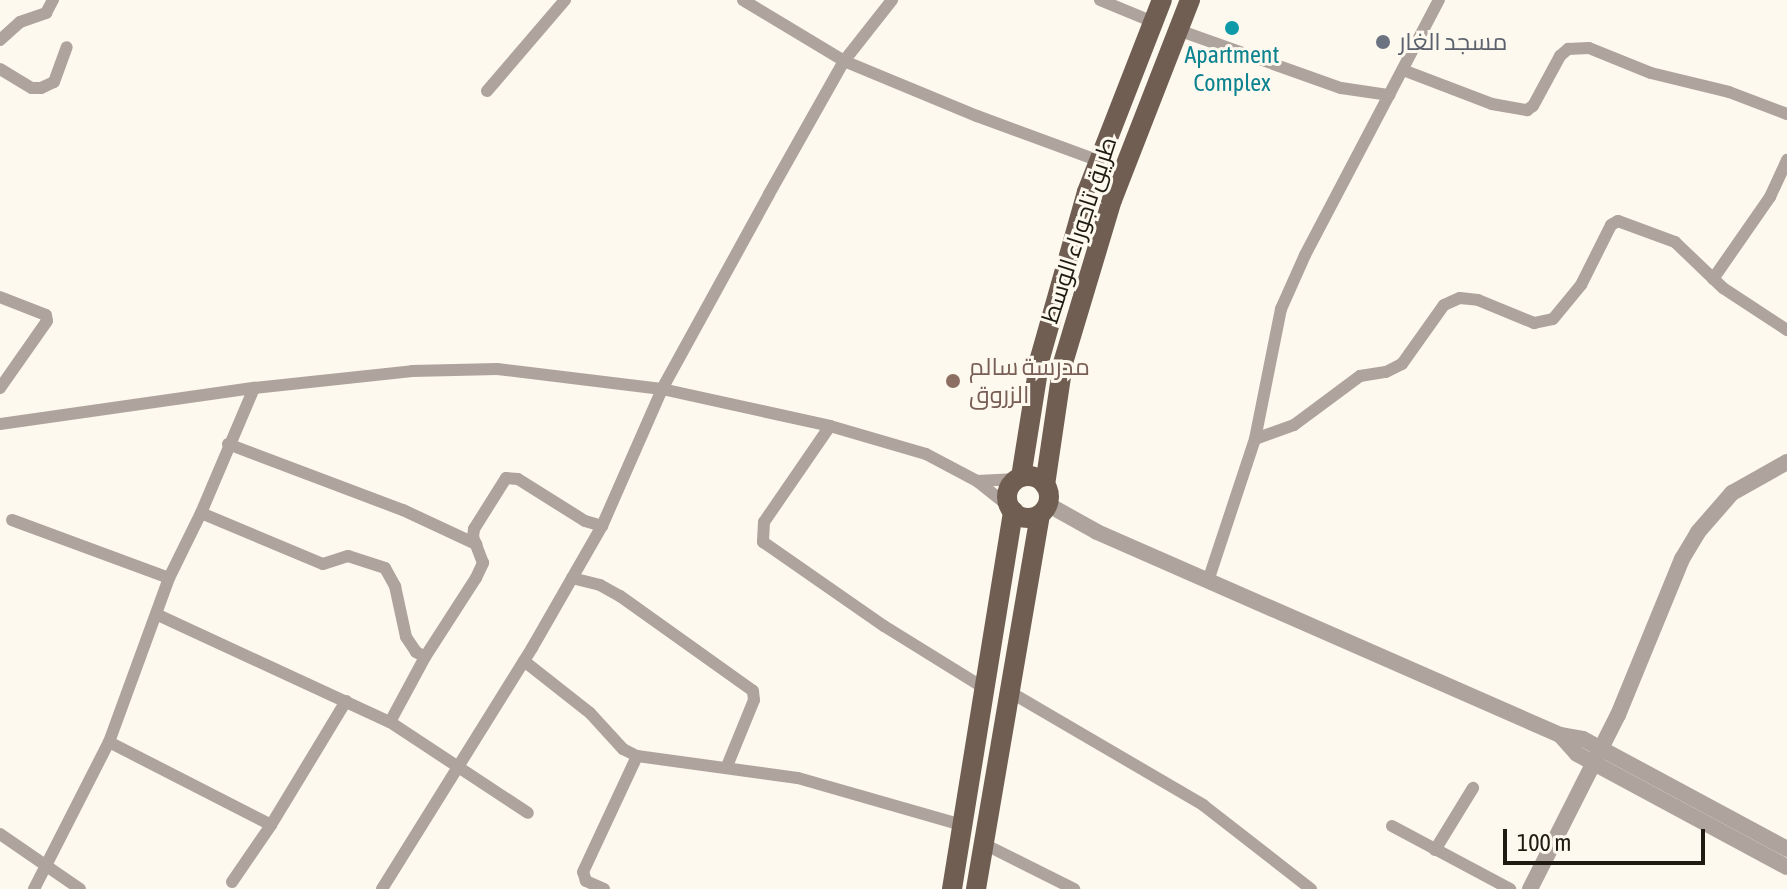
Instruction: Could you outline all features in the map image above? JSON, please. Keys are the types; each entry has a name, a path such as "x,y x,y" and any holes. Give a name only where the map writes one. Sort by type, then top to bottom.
{"main road":[{"path":"952,889 1012,510 1008,492 1019,478 1040,358 1099,161 1162,0"},
{"name":"طريق تاجوراء الوسط","path":"976,889 1044,501 1063,363 1112,200 1190,0"},
{"path":"1012,510 1026,518 1044,501 1034,477 1019,478"}],"street":[{"path":"0,40 20,22 46,13 53,0"},
{"path":"487,91 565,0"},
{"path":"743,0 844,61 977,116 1099,161"},
{"path":"382,889 524,661 602,526 662,389 844,61 892,0"},
{"path":"1100,0 1153,22"},
{"path":"1208,581 1255,439 1281,309 1305,255 1439,0"},
{"path":"1178,30 1331,85 1389,95"},
{"path":"0,69 32,88 48,86 54,82 67,47"},
{"path":"1403,70 1492,104 1527,110 1533,106 1560,56 1568,49 1589,48 1651,73 1729,92 1787,114"},
{"path":"1713,279 1770,197 1787,160"},
{"path":"1255,439 1294,425 1360,376 1386,372 1402,364 1444,305 1460,298 1478,300 1534,323 1553,319 1581,285 1611,225 1618,221 1675,242 1713,279 1787,330"},
{"path":"0,297 46,315 47,321 0,388"},
{"path":"0,424 254,388 412,371 497,369 662,389 830,426 913,449 977,481 1012,510"},
{"path":"34,889 109,742 169,578 201,513 254,388"},
{"path":"830,426 764,522 763,542 884,626 984,688"},
{"path":"228,444 403,510 476,544"},
{"path":"1530,889 1637,673 1682,559 1698,532 1732,493 1787,462"},
{"path":"390,722 425,657 483,563 474,529 500,486 512,477 585,521 602,526"},
{"path":"977,481 1019,478"},
{"path":"1044,501 1079,524 1560,735 1577,754 1596,754 1787,849"},
{"path":"201,513 323,564 348,556 385,568 395,586 406,637 416,652 425,657"},
{"path":"12,520 169,578"},
{"path":"572,578 600,585 620,596 753,691 754,700 727,766"},
{"path":"158,615 390,722 528,813"},
{"path":"524,661 590,713 623,749 637,756 798,778 962,825"},
{"path":"1010,692 1203,805 1311,889"},
{"path":"232,882 271,825 346,701"},
{"path":"109,742 271,825"},
{"path":"1596,754 1787,867"},
{"path":"604,889 586,881 583,872 637,756"},
{"path":"1435,850 1473,788"},
{"path":"1392,826 1510,889"},
{"path":"0,834 80,889"},
{"path":"984,844 1074,889"}],"place":[{"name":"Apartment Complex","path":"1232,28"},
{"name":"مسجد الغار","path":"1383,42"},
{"name":"مدرسة سالم الزروق","path":"953,381"}]}
